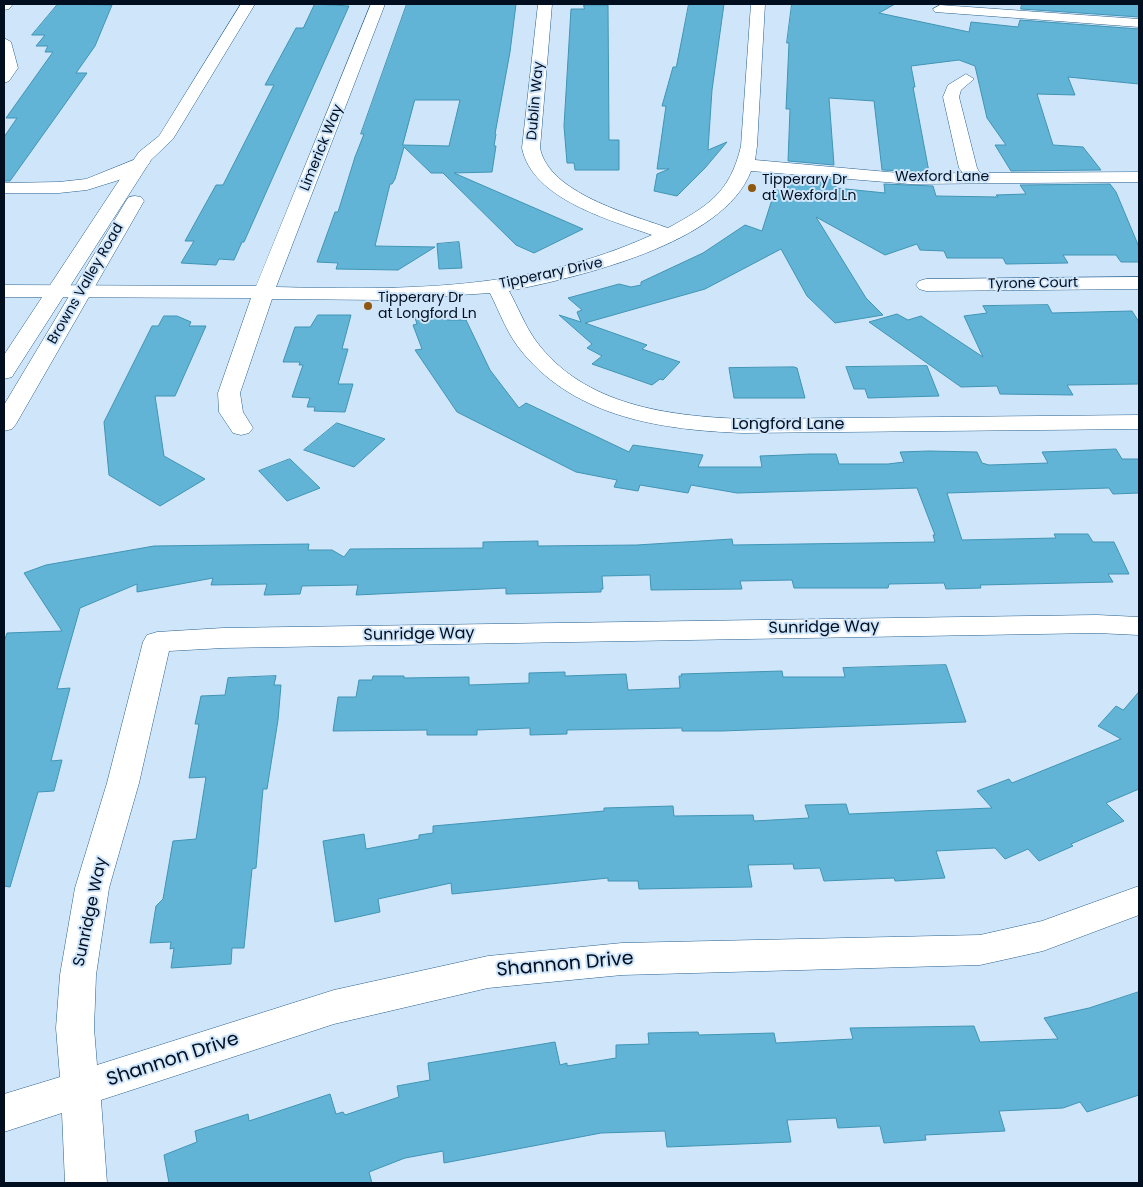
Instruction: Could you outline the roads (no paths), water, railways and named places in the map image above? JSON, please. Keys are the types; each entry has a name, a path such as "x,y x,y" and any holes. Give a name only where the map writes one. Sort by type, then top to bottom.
{"street":[{"name":"Browns Valley Road","path":"4,424 68,290 109,210 140,162 161,144 248,4"},
{"name":"Limerick Way","path":"241,428 231,412 229,393 265,292 378,4"},
{"name":"Dublin Way","path":"545,4 531,148 535,163 548,180 566,192 608,211 670,235"},
{"name":"Tipperary Drive","path":"4,291 409,293 453,291 496,285 554,276 603,264 645,248 710,213 740,179 746,165 758,4"},
{"path":"940,10 1005,12 1139,23"},
{"path":"4,42 10,68 4,78"},
{"path":"966,80 954,88 951,97 968,168 975,178"},
{"name":"Browns Valley Road","path":"4,372 131,207 165,155 161,144"},
{"path":"4,188 58,188 112,177 140,162"},
{"name":"Wexford Lane","path":"746,165 910,179 1139,177"},
{"path":"58,188 96,196 109,210"},
{"name":"Tyrone Court","path":"926,285 1139,283"},
{"name":"Longford Lane","path":"496,285 529,348 557,376 597,401 654,418 705,425 743,426 1139,422"},
{"name":"Sunridge Way","path":"80,1090 75,1028 77,992 92,888 123,783 158,642 223,638 1067,624 1139,626"},
{"name":"Shannon Drive","path":"4,1113 334,1007 488,972 622,959 980,950 1043,936 1139,900"},
{"path":"80,1090 86,1183"}],"place":[{"name":"Tipperary Dr at Wexford Ln","path":"752,188"},
{"name":"Tipperary Dr at Longford Ln","path":"368,306"}]}
